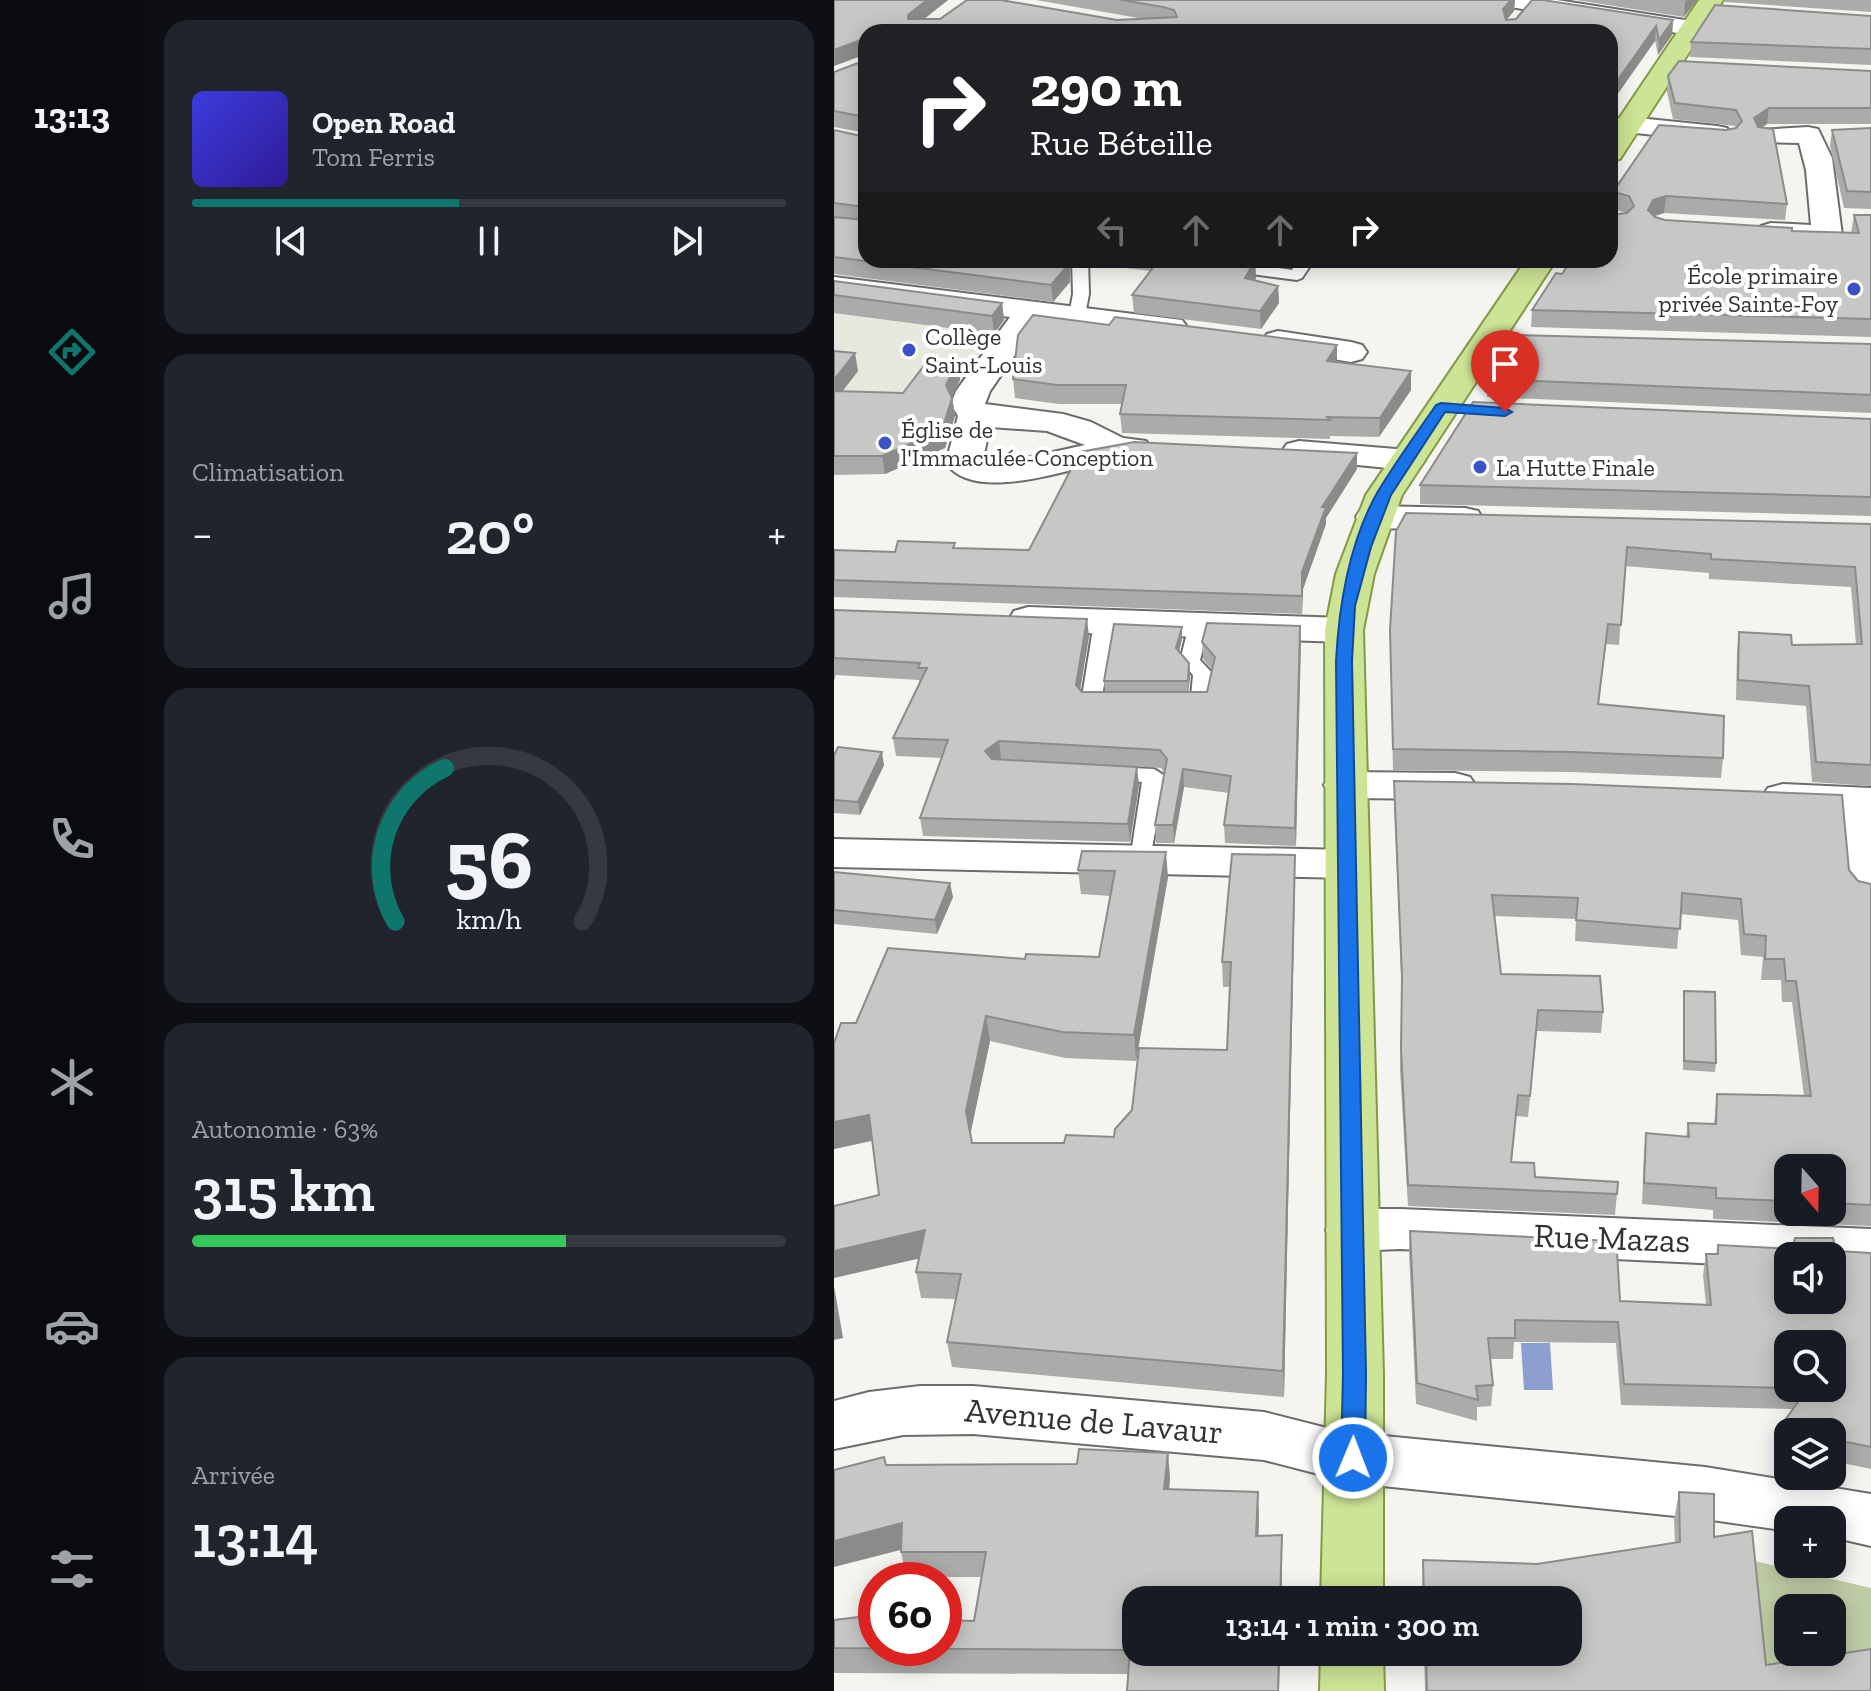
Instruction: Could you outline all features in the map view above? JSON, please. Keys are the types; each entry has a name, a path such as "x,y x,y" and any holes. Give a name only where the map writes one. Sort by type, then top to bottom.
{"main road":[{"path":"1625,115 1708,13"},
{"path":"1352,1586 1352,1230 1344,630 1355,574 1384,495 1408,460 1458,409 1488,339 1536,268"},
{"path":"1352,1666 1352,1691"}],"street":[{"path":"1522,5 1708,13"},
{"path":"1667,67 1696,68"},
{"path":"1625,115 1724,135"},
{"path":"1769,136 1839,134"},
{"path":"1738,230 1840,229 1808,135"},
{"path":"834,286 1204,331"},
{"path":"1031,310 974,404 964,463 970,467 1021,469 1054,464 1113,447 1159,448"},
{"path":"1250,337 1351,352"},
{"path":"1488,339 1523,339"},
{"path":"974,404 1086,430 1113,447"},
{"path":"1265,451 1341,452 1408,460"},
{"path":"1374,517 1499,520"},
{"path":"993,618 1344,630"},
{"path":"1345,785 1495,787"},
{"path":"1739,795 1866,801 1871,889"},
{"path":"834,853 1347,864"},
{"name":"Rue Mazas","path":"1352,1230 1400,1229 1871,1250"},
{"name":"Avenue de Lavaur","path":"834,1425 857,1418 925,1408 1264,1436 1353,1458 1705,1493 1871,1520"}],"lane":[{"path":"1077,315 1081,294 1080,268"},
{"path":"1251,269 1297,275 1301,268"},
{"path":"1104,622 1091,703 1123,703"},
{"path":"1170,703 1201,703 1203,674 1190,661 1199,625"},
{"path":"1093,773 1154,776 1141,860"}],"shaded area":[{"name":"Collège Saint-Louis","path":"834,292 993,312 1005,320 949,397 834,397"}],"green space":[{"path":"1746,1559 1774,1565 1774,1578 1828,1578 1871,1588 1871,1676 1768,1691"}],"water":[{"path":"1521,1343 1550,1343 1553,1390 1524,1390"}],"building":[{"path":"834,0 927,0 908,15 908,19 940,19 967,0 1001,0 1117,20 1177,17 1174,10 1121,0 1511,0 1503,9 1506,20 1516,19 1532,0 1543,0 1673,20 1659,40 1656,26 1618,80 1618,24 858,24 858,41 834,50"},
{"path":"1715,5 1871,16 1871,49 1691,42"},
{"path":"1679,61 1871,71 1871,108 1769,108 1754,118 1758,127 1773,129 1787,204 1666,196 1653,200 1648,210 1655,217 1665,220 1792,228 1792,231 1859,233 1854,215 1871,215 1871,319 1532,310 1556,273 1562,274 1566,268 1618,268 1618,214 1627,213 1634,206 1629,196 1618,193 1618,185 1659,125 1726,130 1736,128 1742,121 1736,110 1675,103 1668,76"},
{"path":"858,63 858,116 834,111 834,72"},
{"path":"1871,128 1871,192 1847,191 1832,130"},
{"path":"834,130 858,135 858,206 834,203"},
{"path":"834,217 858,219 858,260 834,257"},
{"path":"919,268 1065,268 1051,285"},
{"path":"1153,268 1251,268 1245,278 1278,286 1260,311 1132,295"},
{"path":"834,281 1002,303 992,316 834,295"},
{"path":"1033,315 1109,325 1115,317 1337,345 1327,361 1411,371 1380,418 1327,417 1330,420 1120,414 1126,385 1057,385 1013,379 1018,335"},
{"path":"1516,335 1871,344 1871,395 1488,379"},
{"path":"834,351 855,353 834,380"},
{"path":"929,359 958,362 946,385 952,398 942,430 882,456 834,456 834,391 903,393"},
{"path":"1473,402 1871,419 1871,497 1420,485"},
{"path":"1134,442 1357,453 1322,507 1326,507 1302,572 1302,596 834,580 834,550 895,552 898,541 955,543 953,548 1029,550 1080,452"},
{"path":"1406,513 1871,524 1871,765 1816,762 1809,686 1738,680 1739,632 1791,635 1792,645 1862,644 1855,567 1711,559 1711,554 1627,547 1621,625 1608,624 1598,704 1724,716 1723,758 1393,749 1390,630 1396,531"},
{"path":"834,610 1087,619 1076,685 1082,692 1207,692 1215,657 1202,642 1207,623 1300,626 1295,828 1224,825 1231,776 1183,769 1173,825 1155,825 1167,759 1160,750 999,741 985,751 992,759 1137,767 1128,824 920,818 948,740 893,738 927,668 918,668 920,663 834,658"},
{"path":"1114,624 1182,627 1176,648 1189,663 1188,681 1104,681"},
{"path":"838,747 882,752 858,802 834,800 834,755"},
{"path":"1394,781 1572,784 1842,795 1849,870 1858,881 1871,884 1871,1205 1846,1204 1846,1154 1774,1154 1774,1200 1716,1198 1716,1188 1644,1183 1646,1133 1689,1137 1688,1123 1716,1124 1717,1094 1811,1096 1796,981 1786,981 1784,959 1765,959 1766,936 1744,934 1741,899 1682,893 1680,929 1576,920 1578,898 1492,895 1501,974 1600,976 1603,1012 1538,1010 1530,1096 1518,1095 1511,1162 1534,1163 1535,1177 1618,1182 1617,1194 1408,1185 1401,1049 1402,977"},
{"path":"1082,851 1166,852 1134,1035 1062,1032 986,1016 966,1111 972,1143 1064,1143 1066,1135 1114,1137 1115,1129 1132,1110 1139,1048 1227,1050 1231,962 1222,962 1232,854 1295,855 1283,1371 947,1342 961,1274 916,1272 925,1230 834,1251 834,1206 879,1195 869,1115 834,1122 834,1043 841,1023 856,1023 888,948 1025,959 1026,954 1099,957 1115,871 1078,870"},
{"path":"834,872 950,883 935,920 834,910"},
{"path":"1684,991 1715,992 1716,1063 1684,1061"},
{"path":"1410,1231 1612,1241 1611,1250 1617,1251 1620,1301 1711,1305 1706,1254 1718,1254 1718,1245 1774,1248 1774,1314 1846,1314 1846,1252 1871,1253 1871,1447 1846,1442 1846,1418 1786,1418 1798,1402 1846,1402 1846,1330 1774,1330 1774,1388 1624,1384 1618,1322 1515,1320 1515,1338 1488,1338 1493,1385 1476,1386 1478,1400 1417,1383"},
{"path":"1795,1238 1833,1238 1834,1242 1794,1242"},
{"path":"1079,1449 1168,1453 1164,1489 1258,1492 1256,1536 1282,1535 1280,1586 1122,1586 1122,1650 962,1649 962,1621 974,1621 986,1552 901,1552 902,1523 834,1541 834,1470 884,1457 886,1465 1077,1464"},
{"path":"1679,1492 1714,1494 1714,1537 1752,1531 1766,1665 1846,1666 1846,1653 1871,1649 1871,1691 1427,1691 1426,1666 1582,1666 1582,1586 1424,1586 1423,1560 1537,1564 1680,1542"},
{"path":"858,1617 858,1648 834,1648 834,1620"},
{"path":"1129,1666 1279,1666 1278,1691 1127,1691"}],"place":[{"name":"École primaire privée Sainte-Foy","path":"1854,289"},
{"name":"Collège Saint-Louis","path":"909,350"},
{"name":"Église de l'Immaculée-Conception","path":"885,443"},
{"name":"La Hutte Finale","path":"1480,467"}],"route":[{"path":"1353,1458 1355,1374 1344,661 1347,606 1363,547 1384,495 1441,408 1505,412"}]}
